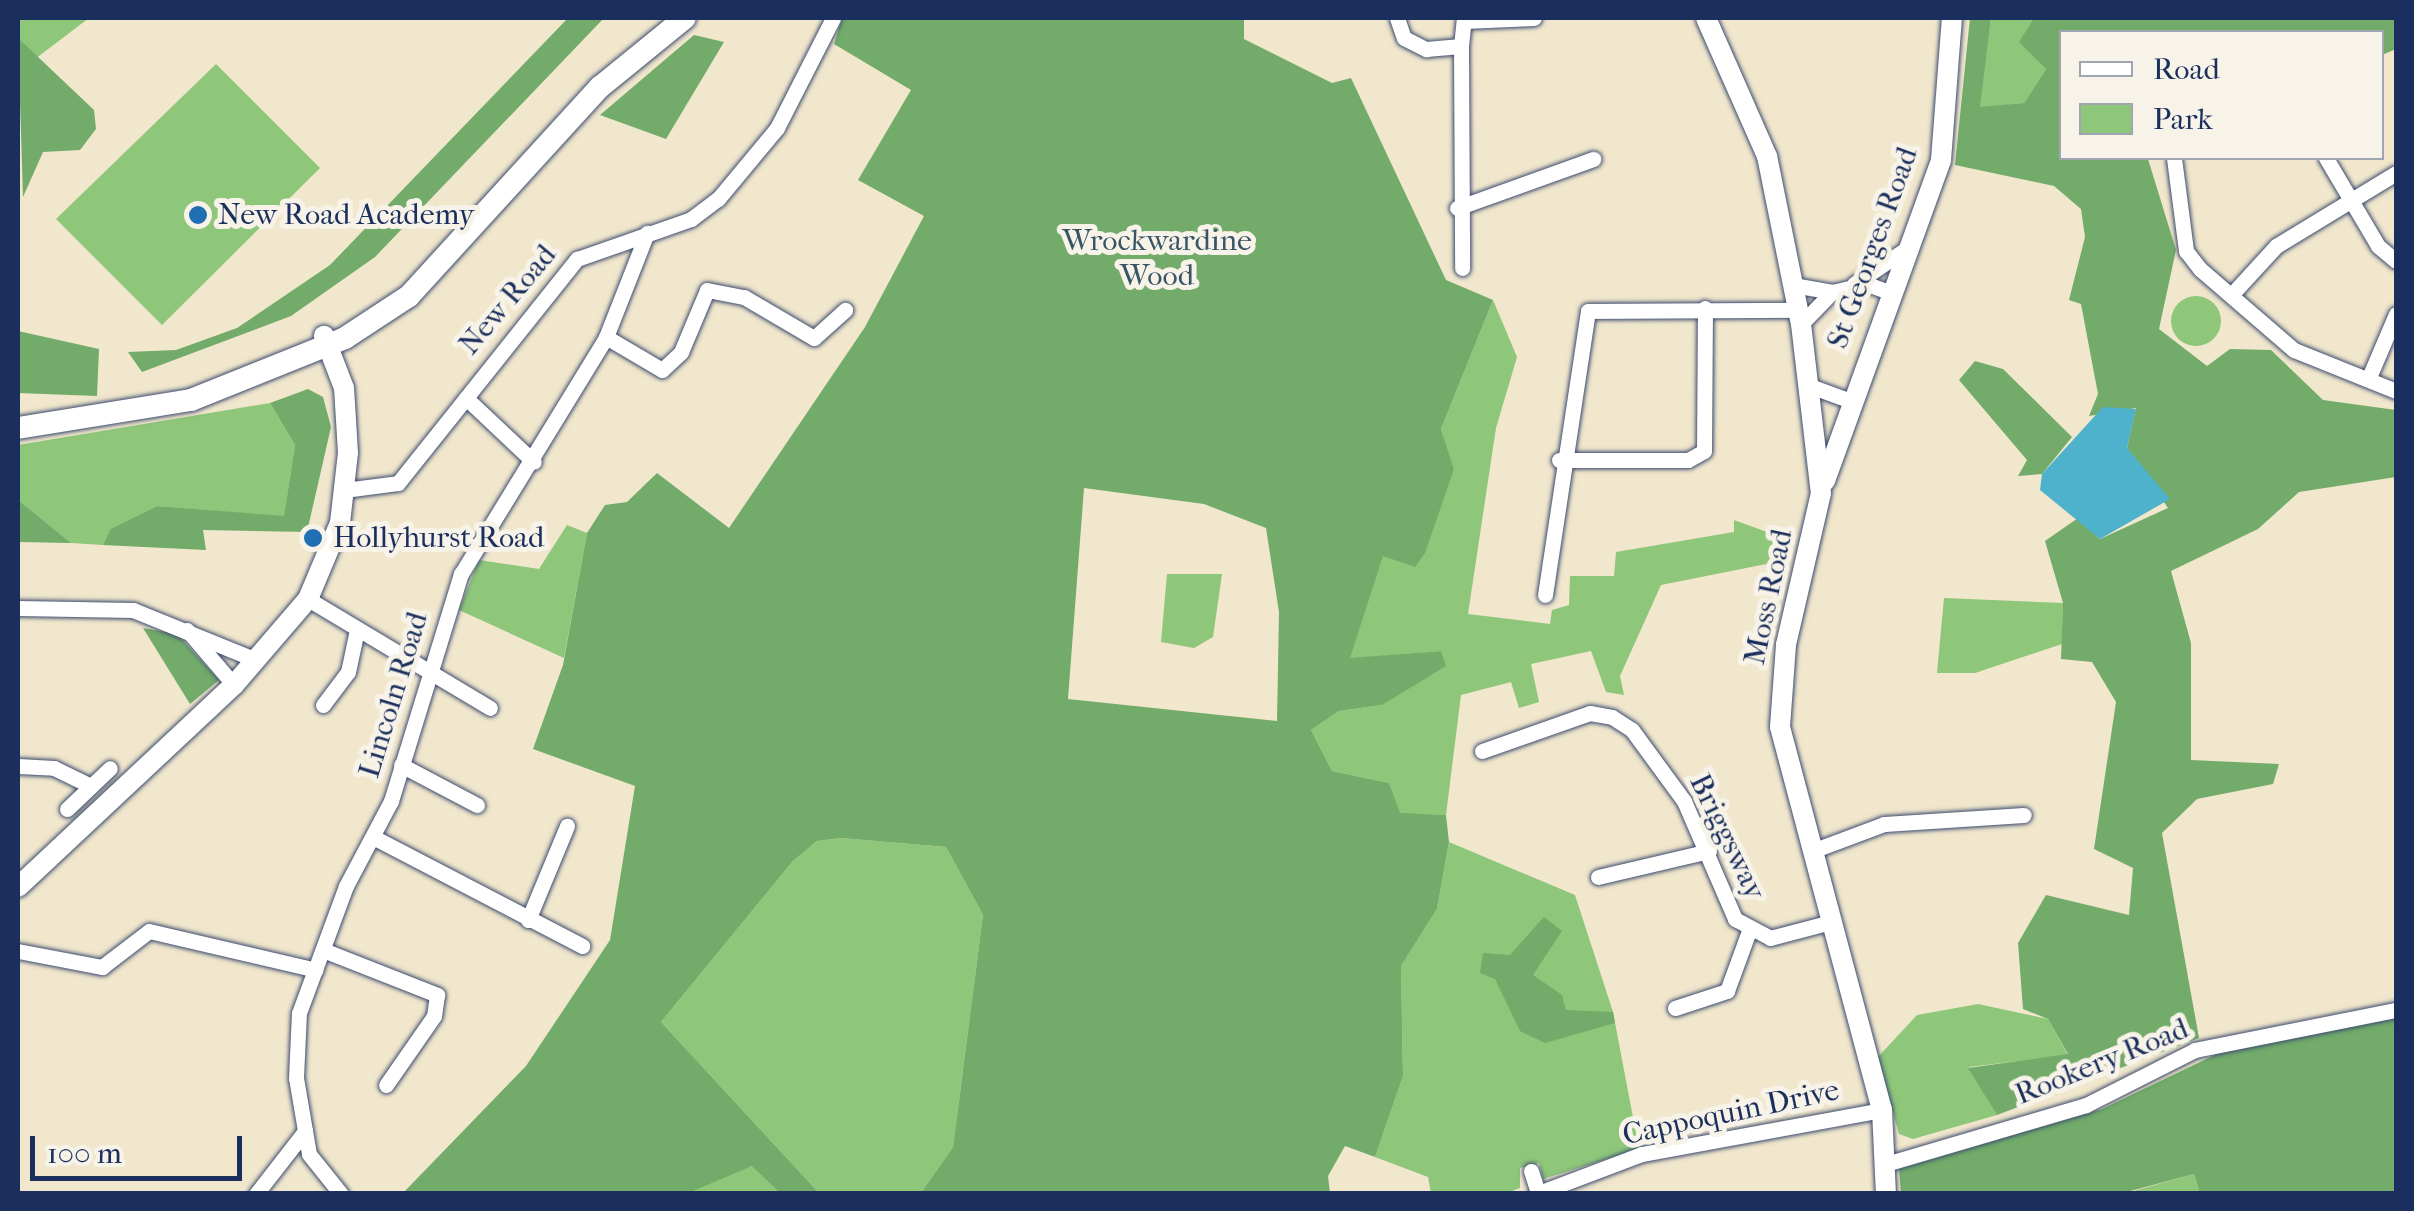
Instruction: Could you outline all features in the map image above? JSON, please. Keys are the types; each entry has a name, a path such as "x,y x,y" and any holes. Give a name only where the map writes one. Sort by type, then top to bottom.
{"main road":[{"path":"18,416 194,388 326,341 436,256 606,68 669,18"},
{"path":"18,428 191,400 326,341 409,296 600,86 685,18"}],"street":[{"name":"New Road","path":"344,490 398,484 577,259 698,214 743,174 810,76 833,18"},
{"path":"1396,18 1413,47 1461,46"},
{"path":"1462,268 1457,208 1464,19 1534,18"},
{"name":"Moss Road","path":"1706,18 1767,156 1810,386 1821,492 1781,688 1784,764 1812,851 1882,1110 1888,1163 1886,1194"},
{"name":"St Georges Road","path":"1821,492 1848,400 1911,246 1941,160 1952,18"},
{"path":"1457,208 1593,158"},
{"path":"2174,160 2186,251 2294,350 2329,370 2370,375 2396,391"},
{"path":"2327,160 2348,200 2396,261"},
{"path":"2233,293 2276,246 2396,174"},
{"name":"Lincoln Road","path":"341,1194 318,1172 305,1131 294,1041 316,970 401,765 426,671 474,548 534,462 606,338 647,232"},
{"path":"1545,595 1559,460 1588,311 1705,308 1799,317 1832,292 1850,286 1911,246"},
{"path":"1793,285 1832,292"},
{"path":"1850,286 1892,294"},
{"path":"606,338 662,370 681,352 708,290 744,297 814,338 845,310"},
{"path":"1559,460 1688,460 1704,451 1705,308"},
{"path":"2370,375 2396,314"},
{"path":"18,887 234,684 308,599 344,490 347,402 326,341"},
{"path":"1810,386 1848,400"},
{"path":"466,398 534,462"},
{"path":"308,599 356,634 490,708"},
{"path":"18,608 134,610 181,624 256,660"},
{"path":"181,624 234,684"},
{"path":"323,705 348,672 356,634"},
{"name":"Briggsway","path":"1482,751 1590,713 1612,717 1632,730 1678,792 1748,932 1770,938 1831,922"},
{"path":"401,765 477,804"},
{"path":"18,766 54,768 91,786"},
{"path":"68,809 110,768"},
{"path":"1812,851 1884,824 2024,814"},
{"path":"528,920 566,826"},
{"path":"373,837 582,946"},
{"path":"1598,877 1708,852"},
{"path":"18,951 102,967 149,930 316,970"},
{"path":"1675,1008 1727,991 1748,932"},
{"path":"323,950 437,995 434,1016 386,1086"},
{"name":"Rookery Road","path":"1888,1163 2086,1105 2195,1050 2396,1010"},
{"name":"Cappoquin Drive","path":"1537,1193 1642,1154 1882,1110"},
{"path":"256,1194 305,1131"},
{"path":"1531,1172 1537,1193"}],"green space":[{"path":"18,18 89,18 35,59 18,38"},
{"path":"568,18 604,18 375,257 291,316 142,372 128,352 176,350 237,328 330,265"},
{"name":"Wrockwardine Wood","path":"842,18 1244,18 1244,39 1332,83 1351,78 1446,280 1493,300 1441,429 1454,469 1425,553 1415,567 1383,556 1350,658 1441,651 1446,666 1382,705 1339,711 1311,730 1332,771 1389,783 1400,813 1446,815 1449,842 1437,909 1401,966 1403,1076 1375,1157 1345,1146 1328,1176 1330,1193 921,1193 953,1147 983,915 946,847 841,838 817,841 793,861 661,1022 819,1193 780,1193 752,1166 688,1193 403,1193 526,1066 610,940 635,786 533,749 563,665 587,533 605,505 627,502 657,473 729,528 865,327 924,216 858,180 911,90 834,44","holes":["1084,488 1204,504 1266,528 1279,612 1277,721 1068,699"]},
{"path":"1970,18 1991,18 1980,107 2024,103 2046,69 2019,42 2033,20 2396,18 2396,49 2384,54 2384,30 2059,30 2059,160 2148,160 2176,250 2159,329 2207,366 2230,349 2271,350 2323,400 2396,410 2396,477 2299,492 2258,529 2171,571 2191,643 2191,760 2279,764 2273,784 2197,799 2162,833 2199,1038 1997,1115 1968,1068 2068,1054 2048,1019 2023,1009 2018,943 2046,895 2129,915 2133,868 2094,849 2116,702 2092,662 2061,659 2063,603 2045,541 2078,518 2100,539 2168,508 2127,448 2136,408 2089,416 2098,394 2081,304 2069,300 2085,237 2081,209 2054,186 1955,165"},
{"path":"1991,18 2046,18 2033,21 2046,69 2024,103 1979,108"},
{"path":"694,35 724,42 666,139 600,115"},
{"path":"18,38 94,110 96,129 80,150 43,152 23,197"},
{"path":"216,64 320,168 162,325 56,219"},
{"path":"2196,296 2214,303 2221,321 2214,339 2196,346 2178,339 2171,321 2178,303"},
{"path":"1493,300 1517,357 1496,428 1468,614 1550,624 1552,610 1569,605 1570,576 1614,576 1616,552 1734,532 1734,520 1789,540 1786,560 1661,585 1620,676 1624,695 1606,692 1591,651 1531,664 1539,702 1519,708 1511,682 1461,695 1446,815 1399,814 1389,783 1332,771 1311,730 1339,711 1382,705 1440,651 1349,659 1383,555 1454,470 1441,429"},
{"path":"18,331 99,349 97,396 18,393"},
{"path":"1975,361 2003,369 2072,437 2042,474 2018,476 2027,460 1959,380"},
{"path":"308,389 323,397 331,427 307,532 203,530 206,550 103,545 110,529 157,506 284,516 295,445 270,403"},
{"path":"270,403 295,445 284,517 157,506 110,529 103,545 71,543 18,500 18,445"},
{"path":"18,500 33,512 71,543 18,542"},
{"path":"567,525 587,533 564,658 459,610 479,560 539,569"},
{"path":"1167,574 1222,574 1213,637 1194,648 1161,642"},
{"path":"1944,598 2063,603 2062,644 1975,673 1937,673"},
{"path":"143,628 177,634 219,680 190,704"},
{"path":"841,838 946,847 983,915 953,1147 921,1193 819,1193 661,1022 793,861 817,841"},
{"path":"1449,842 1575,895 1613,1012 1639,1149 1543,1179 1539,1163 1520,1168 1520,1188 1504,1194 1431,1193 1428,1177 1375,1157 1403,1076 1401,966 1437,909"},
{"path":"1544,917 1562,931 1533,975 1562,995 1566,1010 1613,1012 1615,1023 1545,1043 1520,1031 1495,979 1480,973 1483,953 1510,955"},
{"path":"1978,1004 2048,1019 2068,1055 1969,1067 1997,1115 1913,1139 1899,1134 1878,1057 1917,1015"},
{"path":"2396,1018 2396,1193 2200,1193 2194,1174 2123,1193 1901,1194 1899,1169 2102,1109 2223,1051"},
{"path":"753,1166 780,1193 688,1194 708,1179"},
{"path":"2194,1174 2200,1193 2123,1194"}],"water":[{"path":"2103,407 2136,409 2127,448 2170,499 2100,539 2040,490 2042,474"}],"place":[{"name":"New Road Academy","path":"198,215"},
{"name":"Hollyhurst Road","path":"313,538"}]}
